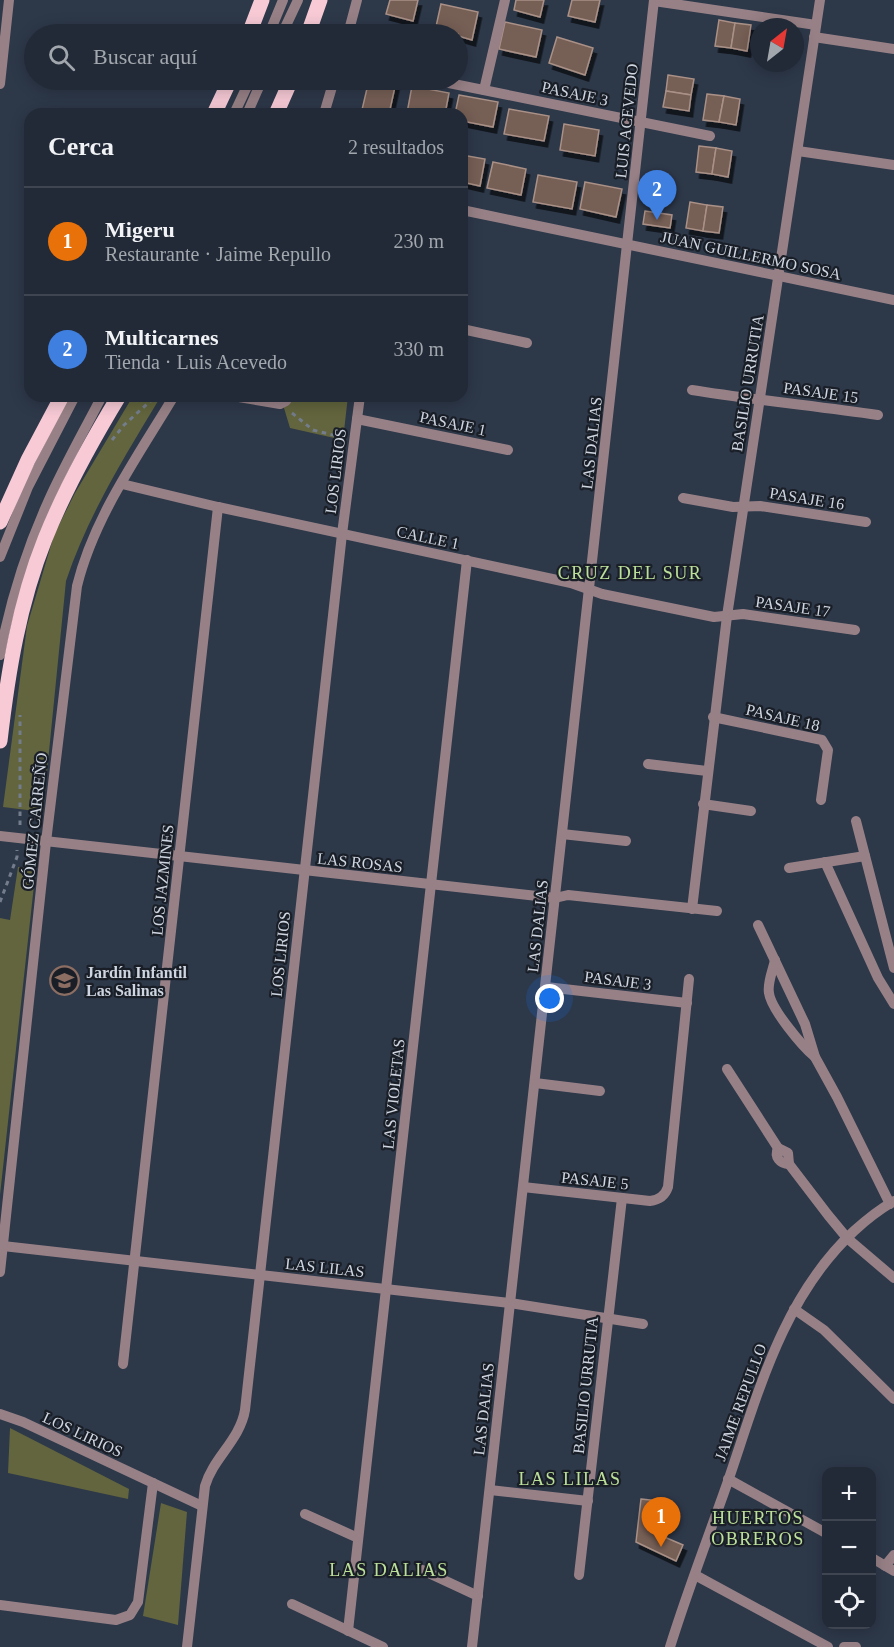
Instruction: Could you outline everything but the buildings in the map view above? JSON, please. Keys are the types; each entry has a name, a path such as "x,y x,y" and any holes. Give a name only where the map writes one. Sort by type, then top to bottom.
{"main road":[{"path":"253,24 262,0"},
{"path":"312,24 320,0"},
{"path":"217,108 225,90"},
{"path":"279,108 287,90"},
{"path":"0,522 28,460 59,402"},
{"path":"0,741 18,626 34,568 60,503 78,466 115,402"}],"street":[{"path":"0,84 9,0"},
{"path":"274,24 283,0"},
{"path":"287,24 298,0"},
{"path":"351,24 357,0"},
{"path":"483,90 505,0"},
{"path":"654,0 816,25"},
{"name":"LUIS ACEVEDO","path":"628,245 654,0"},
{"name":"BASILIO URRUTIA","path":"692,909 713,717 727,616 820,0"},
{"path":"814,37 894,50"},
{"name":"PASAJE 3","path":"468,87 710,136"},
{"path":"237,108 245,90"},
{"path":"250,108 258,90"},
{"path":"326,108 331,90"},
{"path":"798,151 894,165"},
{"name":"JUAN GUILLERMO SOSA","path":"468,211 894,300"},
{"name":"LAS DALIAS","path":"472,1647 628,245"},
{"path":"468,330 528,343"},
{"name":"PASAJE 15","path":"692,390 878,415"},
{"path":"0,557 31,479 72,402"},
{"path":"0,655 13,597 35,532 54,489 99,402"},
{"name":"GÓMEZ CARREÑO","path":"0,1272 46,842 77,586 91,542 170,402"},
{"path":"266,402 277,404 282,402"},
{"name":"LOS LIRIOS","path":"187,1647 207,1479 238,1433 243,1418 342,534 359,402"},
{"name":"PASAJE 1","path":"357,419 508,450"},
{"name":"CALLE 1","path":"122,484 571,583 589,590 714,617 727,616"},
{"name":"PASAJE 16","path":"683,498 733,507 760,506 866,522"},
{"name":"LOS JAZMINES","path":"123,1364 218,507"},
{"name":"LAS VIOLETAS","path":"348,1631 467,560"},
{"name":"PASAJE 17","path":"727,616 743,614 855,630"},
{"name":"PASAJE 18","path":"713,717 822,740 828,750 821,800"},
{"path":"648,764 707,771"},
{"path":"703,804 751,811"},
{"path":"856,821 894,968"},
{"path":"562,834 626,841"},
{"name":"LAS ROSAS","path":"0,836 555,898 568,895 717,911"},
{"path":"789,868 865,856"},
{"path":"825,862 878,978 894,1004"},
{"path":"758,926 805,1024 815,1057 892,1202"},
{"path":"775,960 768,988 770,999 796,1039 815,1057"},
{"path":"687,1003 689,979"},
{"name":"PASAJE 3","path":"546,987 687,1003"},
{"name":"PASAJE 5","path":"523,1187 650,1201 662,1197 668,1187 687,1003"},
{"path":"727,1069 778,1148 778,1160 789,1164 847,1238 894,1278"},
{"path":"535,1083 600,1090"},
{"name":"BASILIO URRUTIA","path":"579,1575 622,1198"},
{"name":"JAIME REPULLO","path":"670,1647 771,1358 794,1309 825,1261 847,1238 892,1202"},
{"name":"LAS LILAS","path":"3,1246 510,1303 643,1324"},
{"path":"794,1309 824,1330 894,1399"},
{"name":"LOS LIRIOS","path":"0,1414 22,1422 202,1506"},
{"path":"728,1479 822,1531"},
{"path":"0,1605 116,1620 130,1615 138,1602 153,1483"},
{"path":"490,1490 588,1501"},
{"path":"304,1514 358,1538"},
{"path":"876,1560 889,1568 894,1555"},
{"path":"420,1569 478,1596"},
{"path":"695,1575 828,1647"},
{"path":"292,1604 383,1647"},
{"path":"844,1647 856,1647"}],"path":[{"path":"107,448 124,425 149,402"},
{"path":"287,402 299,420 313,430 355,439"},
{"path":"0,902 17,857 21,814 20,709"}],"green space":[{"path":"129,402 157,402 96,509 66,581 43,812 3,807 27,626 54,535 75,493"},
{"path":"282,402 347,402 343,440 290,428"},
{"path":"18,867 36,867 0,1195 0,918 10,920"},
{"path":"10,1428 129,1489 128,1499 8,1473"},
{"path":"161,1503 187,1512 178,1625 143,1616"}],"place":[{"name":"Multicarnes","path":"657,220"},
{"name":"Jardín Infantil Las Salinas","path":"65,981"},
{"name":"Migeru","path":"661,1547"}],"district":[{"name":"CRUZ DEL SUR","path":"630,573"},
{"name":"LAS LILAS","path":"570,1479"},
{"name":"HUERTOS OBREROS","path":"758,1528"},
{"name":"LAS DALIAS","path":"389,1570"}]}
